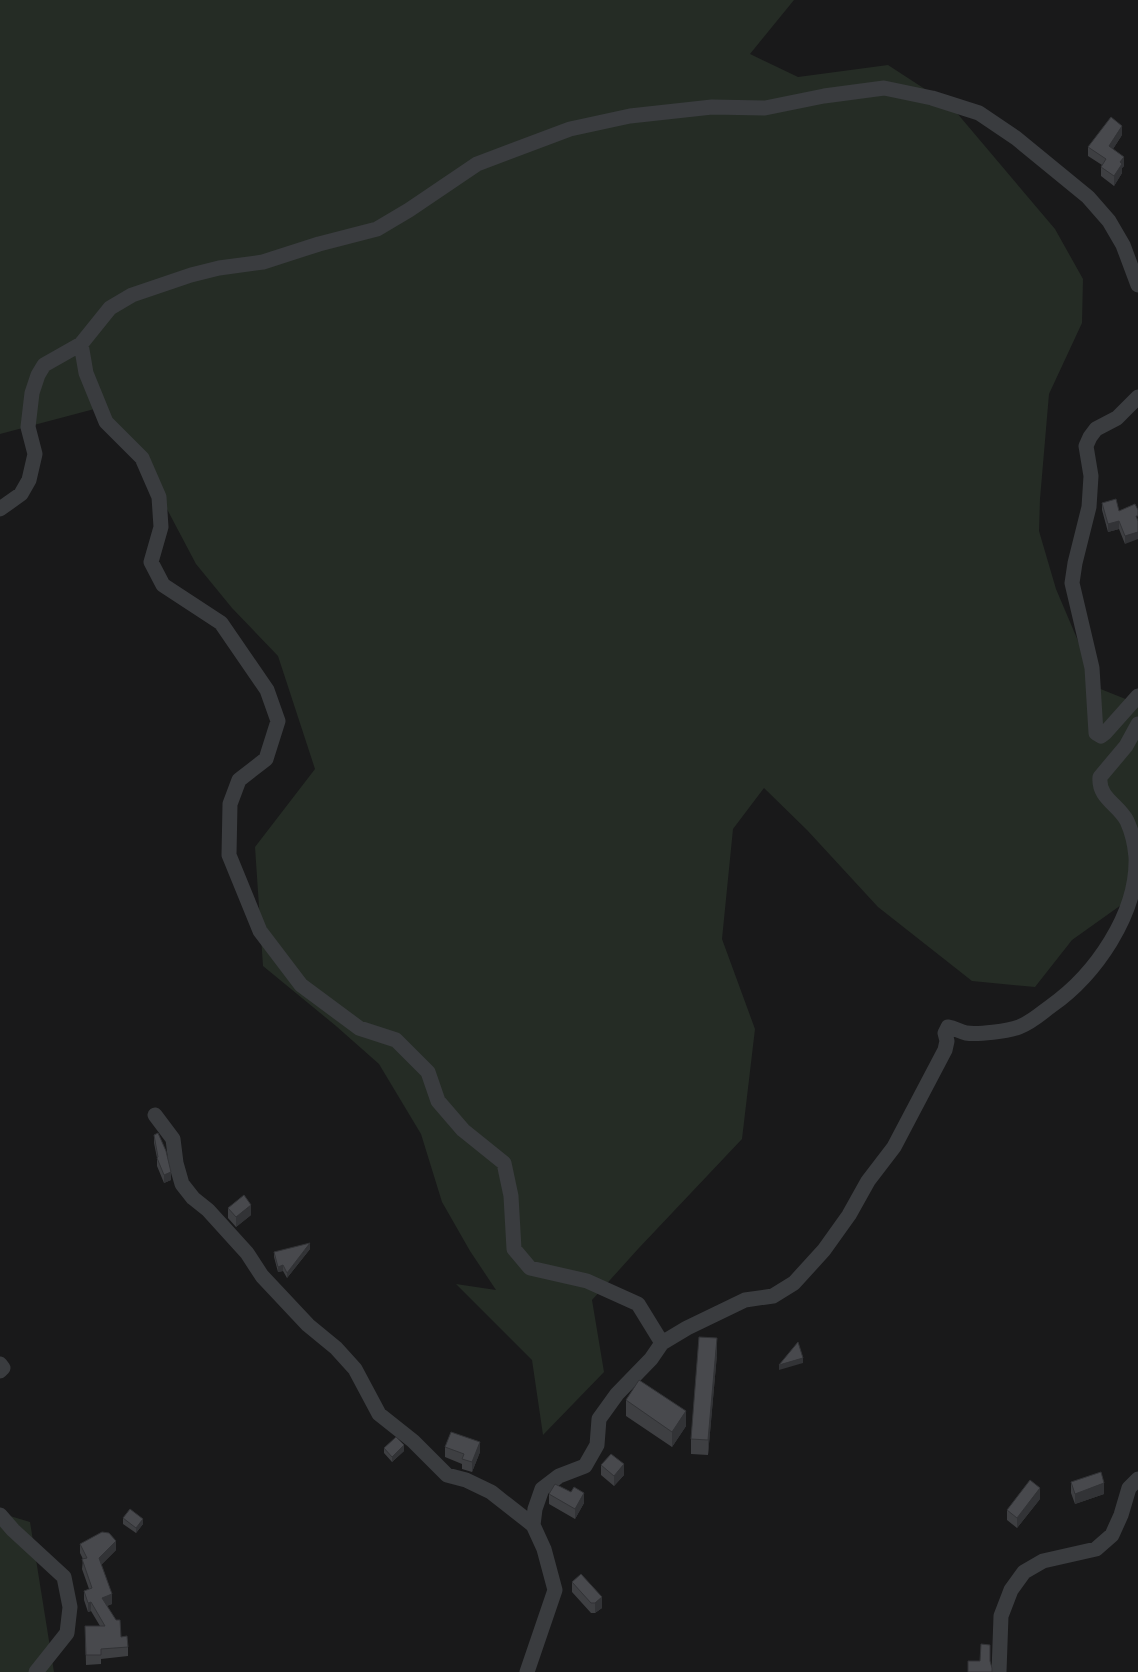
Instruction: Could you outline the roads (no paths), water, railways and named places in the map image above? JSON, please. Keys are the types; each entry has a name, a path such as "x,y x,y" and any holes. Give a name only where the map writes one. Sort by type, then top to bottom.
{"street":[{"path":"0,509 21,494 29,480 34,454 28,428 32,393 38,375 44,365 81,344 110,308 132,295 191,275 219,268 263,262 319,244 377,230 477,164 570,129 630,116 712,107 765,108 824,96 884,88 932,98 979,113 1016,138 1088,197 1109,221 1123,245 1138,285"},
{"path":"81,344 86,373 106,422 142,458 159,497 161,527 151,562 163,585 221,623 267,690 278,721 266,759 239,780 230,804 229,855 260,931 301,985 359,1028 396,1040 428,1072 438,1101 464,1130 504,1162 511,1196 514,1250 530,1268 587,1281 638,1304 662,1343"},
{"path":"1138,397 1117,418 1096,430 1088,441 1086,451 1091,476 1089,506 1072,583 1092,668 1096,733 1100,736 1105,733 1138,696"},
{"path":"533,1525 535,1509 542,1489 559,1476 585,1466 598,1445 600,1419 616,1394 651,1358 662,1343 687,1328 745,1300 773,1296 794,1283 818,1257 849,1215 868,1181 894,1148 945,1050 947,1041 945,1033 948,1027 966,1033 974,1033 1008,1030 1033,1020 1076,986 1113,941 1123,924 1130,905 1136,879 1135,847 1127,821 1105,796 1099,784 1100,777 1122,752 1138,724"},
{"path":"155,1115 173,1138 176,1163 182,1184 193,1198 208,1210 247,1253 262,1276 308,1325 336,1348 355,1369 379,1414 413,1440 446,1475 466,1480 491,1492 533,1525 544,1549 555,1590 526,1672"},
{"path":"0,1364 2,1368 0,1371"},
{"path":"999,1672 1001,1616 1011,1590 1024,1572 1043,1561 1096,1549 1112,1536 1129,1488 1138,1479"},
{"path":"0,1515 13,1530 64,1577 70,1607 66,1633 36,1672"}]}
